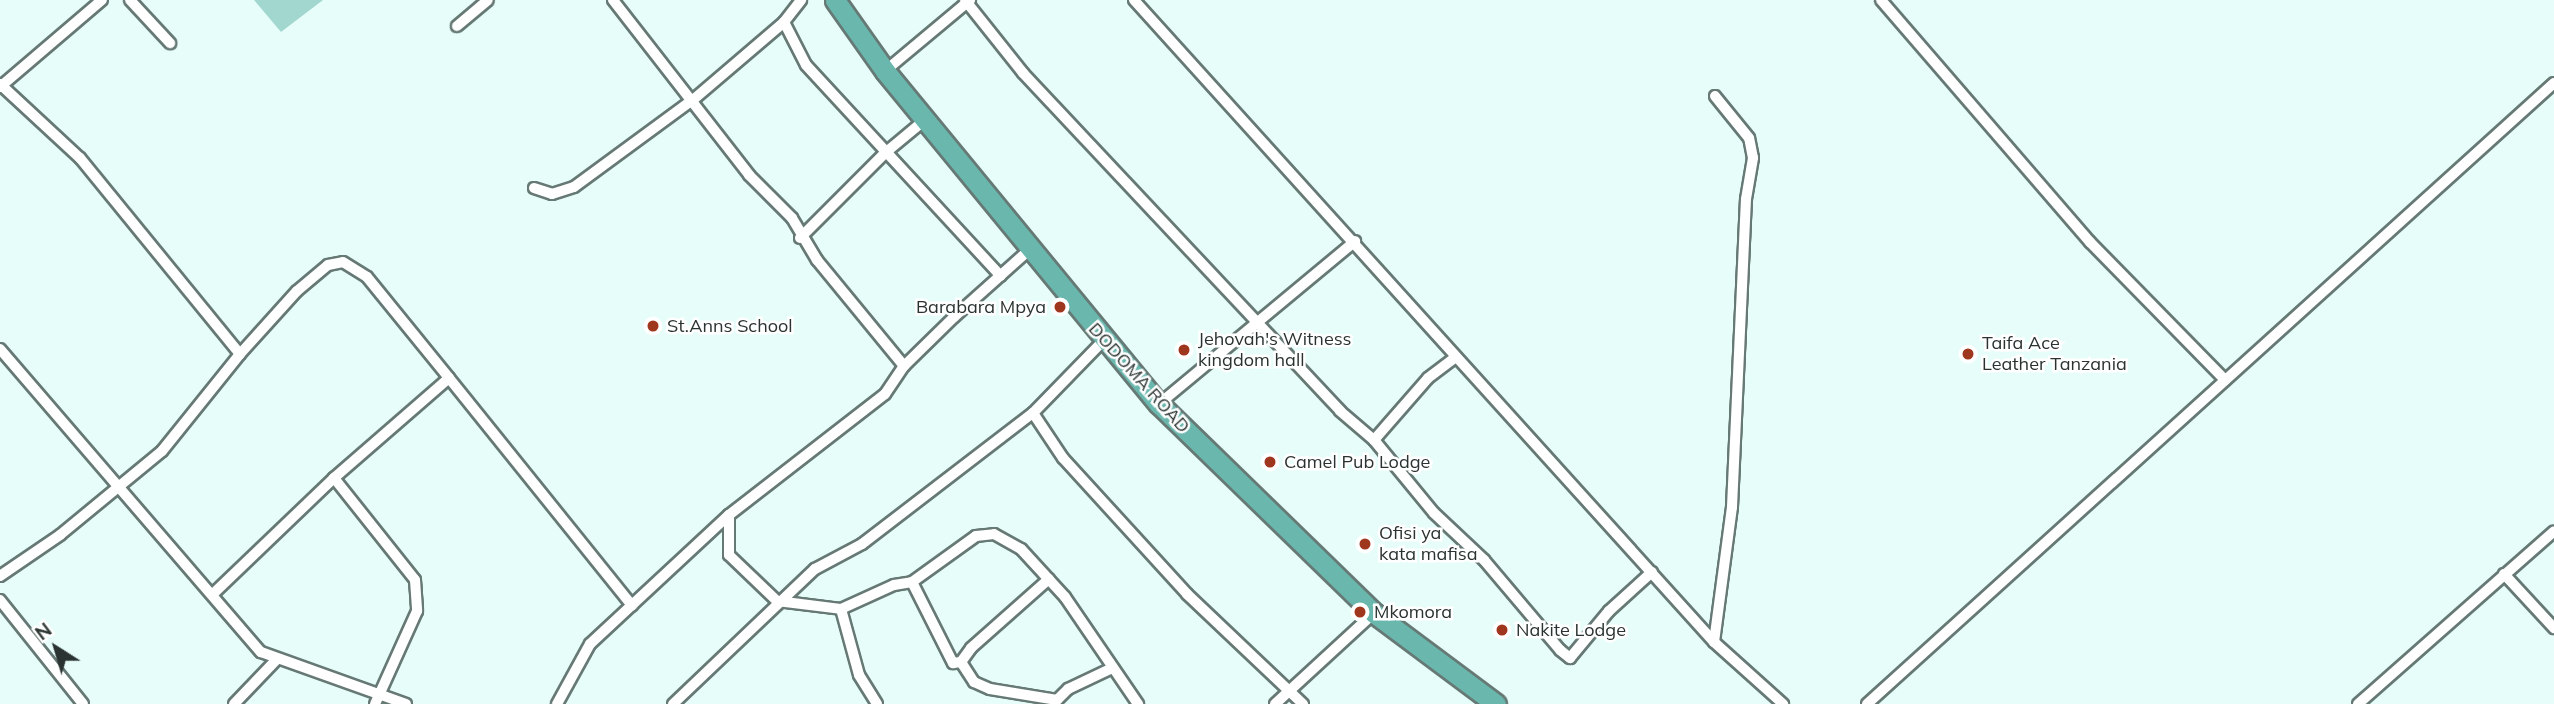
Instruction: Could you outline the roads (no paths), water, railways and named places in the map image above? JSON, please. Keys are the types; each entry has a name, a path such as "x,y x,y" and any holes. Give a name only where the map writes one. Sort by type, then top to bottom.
{"highway":[{"name":"DODOMA ROAD","path":"835,0 885,71 1029,250 1158,404 1374,613 1496,704"}],"street":[{"path":"102,0 0,86 80,158 240,354"},
{"path":"130,0 170,43"},
{"path":"457,26 488,0"},
{"path":"613,0 694,99 749,176 792,219 800,238 904,366"},
{"path":"534,188 552,194 574,187 694,99 785,22 801,0"},
{"path":"1133,0 1355,241 1455,358 1714,642 1783,704"},
{"path":"1881,0 2090,242 2225,380"},
{"path":"885,71 967,1 1031,82 1260,321 1340,411 1374,440 1434,513 1484,560 1570,658 1609,611 1652,572"},
{"path":"785,22 806,65 856,116 885,153 1001,276"},
{"path":"1867,704 2554,83"},
{"path":"1714,642 1732,506 1745,211 1754,158 1749,138 1715,96"},
{"path":"800,238 885,153 926,120"},
{"path":"1158,404 1355,241"},
{"path":"557,704 579,657 632,606 729,515 885,394 904,366 1029,250"},
{"path":"0,576 117,489 186,426 240,354 297,291 328,265 343,262 380,291 632,606"},
{"path":"673,704 760,624 777,601 815,569 862,544 1033,413 1104,340"},
{"path":"0,349 117,489 213,594 261,652 377,700 405,704"},
{"path":"1374,440 1428,378 1455,358"},
{"path":"213,594 334,478 449,378"},
{"path":"1033,413 1063,458 1187,594 1303,704"},
{"path":"334,478 415,580 417,611 377,700"},
{"path":"729,515 729,555 777,601 841,609 894,585 912,582 968,541 986,533 1011,542 1049,579 1082,619 1111,668 1138,704"},
{"path":"2358,704 2554,531"},
{"path":"2504,574 2554,628"},
{"path":"912,582 939,642 953,663 961,662 971,648 1049,579"},
{"path":"0,600 83,704"},
{"path":"841,609 859,675 877,704"},
{"path":"1275,704 1374,613"},
{"path":"234,704 276,659"},
{"path":"961,662 974,682 990,689 1058,700 1068,690 1111,668"}],"place":[{"name":"Barabara Mpya","path":"1060,307"},
{"name":"St.Anns School","path":"653,326"},
{"name":"Jehovah's Witness kingdom hall","path":"1184,350"},
{"name":"Taifa Ace Leather Tanzania","path":"1968,354"},
{"name":"Camel Pub Lodge","path":"1270,462"},
{"name":"Ofisi ya kata mafisa","path":"1365,544"},
{"name":"Mkomora","path":"1360,612"},
{"name":"Nakite Lodge","path":"1502,630"}]}
